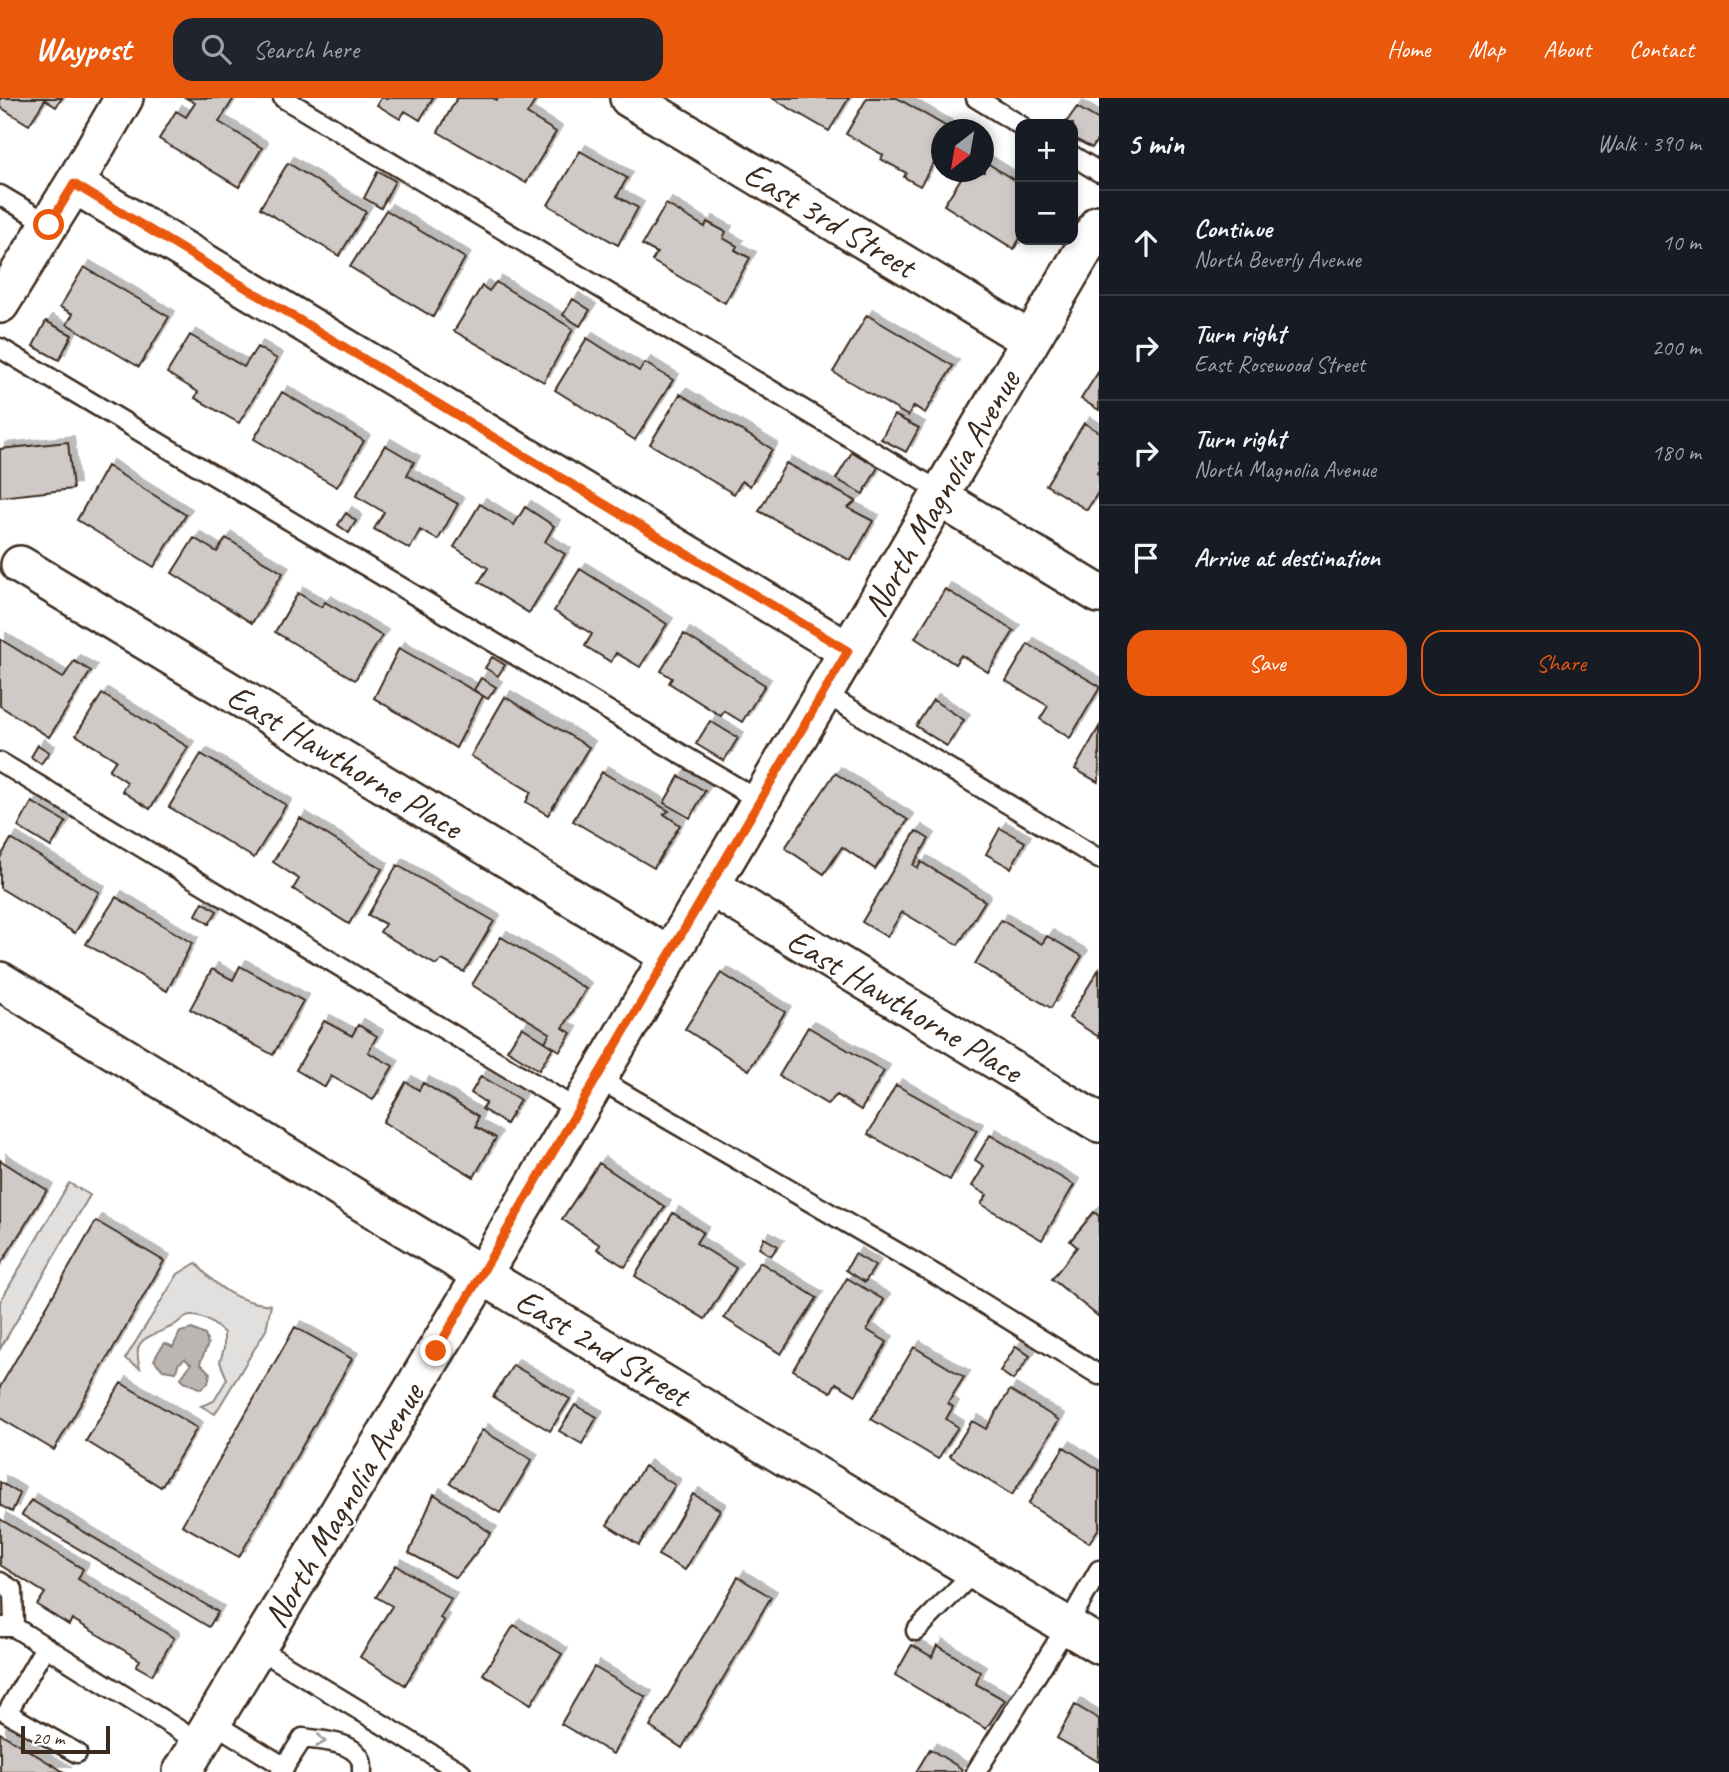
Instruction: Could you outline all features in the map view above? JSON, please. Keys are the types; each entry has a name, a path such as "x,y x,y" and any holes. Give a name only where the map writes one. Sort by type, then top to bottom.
{"street":[{"path":"0,303 124,98"},
{"name":"East 3rd Street","path":"629,98 1030,340"},
{"path":"74,184 848,651"},
{"name":"North Magnolia Avenue","path":"198,1746 482,1275 1099,224"},
{"path":"940,494 1099,594"},
{"name":"East Hawthorne Place","path":"20,565 669,956"},
{"name":"East Hawthorne Place","path":"710,886 1099,1123"},
{"name":"East 2nd Street","path":"0,981 482,1275 1099,1645"}],"lane":[{"path":"283,98 940,494"},
{"path":"976,98 1015,122"},
{"path":"1078,159 1099,172"},
{"path":"0,195 49,225"},
{"path":"0,348 760,801"},
{"path":"824,693 1099,859"},
{"path":"0,762 578,1110"},
{"path":"597,1078 950,1283 1099,1375"},
{"path":"976,1772 1099,1570"},
{"path":"916,1631 975,1571"},
{"path":"0,1582 13,1590 7,1627 45,1647 198,1746 283,1769 303,1738 332,1742 352,1749 362,1761 362,1772"},
{"path":"45,1647 7,1713 76,1753"},
{"path":"257,1648 461,1772"}],"shaded area":[{"path":"69,1183 90,1195 0,1349 0,1302"},
{"path":"196,1263 229,1293 248,1301 271,1305 266,1330 215,1414 201,1406 214,1401 227,1379 220,1362 224,1333 209,1321 195,1316 187,1317 144,1340 138,1350 140,1368 125,1359 178,1274"},
{"path":"192,1329 205,1335 208,1344 200,1363 210,1373 208,1383 201,1389 181,1378 191,1364 185,1359 178,1364 176,1372 163,1370 154,1360 165,1343 173,1347 180,1332"}],"building":[{"path":"0,98 62,98 56,107 45,100 29,125 0,107"},
{"path":"186,98 234,98 219,122 262,148 239,187 159,139 176,111 186,117 195,103"},
{"path":"381,98 433,98 420,120 405,111 400,119 377,105"},
{"path":"457,98 537,98 527,114 556,132 526,183 438,132"},
{"path":"772,98 849,98 829,131"},
{"path":"867,98 897,98 933,119 931,168 920,186 904,177 906,173 881,159 883,155 846,134"},
{"path":"1077,107 1099,120 1099,137 1092,148 1078,141 1078,119 1069,119"},
{"path":"580,151 627,178 617,196 638,208 618,245 548,205"},
{"path":"288,163 366,212 339,256 260,208"},
{"path":"994,167 1015,181 1016,245 1014,249 944,205 959,182 994,182"},
{"path":"378,171 395,181 381,208 364,198"},
{"path":"666,204 705,227 707,222 726,232 723,238 737,246 735,250 750,258 725,303 652,261 657,253 642,245"},
{"path":"386,210 465,258 433,317 350,267"},
{"path":"84,267 169,317 139,367 67,324 73,314 60,307"},
{"path":"496,282 573,329 544,382 454,331 482,286 489,291"},
{"path":"573,299 590,310 580,326 563,315"},
{"path":"867,315 953,366 925,413 914,406 908,416 833,372"},
{"path":"46,321 72,335 59,360 33,346"},
{"path":"190,335 244,367 257,347 277,359 239,423 195,398 198,392 167,373"},
{"path":"587,338 639,371 645,363 673,380 635,440 555,390"},
{"path":"1099,371 1099,410 1081,399"},
{"path":"282,392 364,441 337,487 254,439"},
{"path":"680,394 772,449 750,486 742,481 734,494 650,444"},
{"path":"894,415 919,428 906,452 881,439"},
{"path":"1084,423 1099,432 1099,491 1087,510 1046,485"},
{"path":"68,442 73,489 0,497 0,449"},
{"path":"385,445 414,462 407,475 458,504 438,540 420,530 410,549 374,529 384,512 356,496"},
{"path":"852,452 878,467 863,494 836,479"},
{"path":"786,463 856,501 848,508 873,521 851,561 759,511"},
{"path":"107,466 186,515 154,567 77,520"},
{"path":"480,504 514,525 525,507 554,526 545,542 565,554 529,613 479,582 488,568 454,547"},
{"path":"346,513 356,521 349,533 338,525"},
{"path":"194,538 217,552 226,538 283,573 252,623 172,573"},
{"path":"580,569 667,624 640,667 616,653 611,662 585,646 592,634 554,611"},
{"path":"945,589 1014,631 988,672 961,655 955,664 915,638"},
{"path":"298,593 321,607 325,602 382,636 355,680 275,632"},
{"path":"684,634 765,685 742,722 724,711 721,716 669,683 672,678 661,671"},
{"path":"0,639 63,678 74,661 91,671 49,737 0,706"},
{"path":"1028,644 1099,686 1070,738 1040,719 1048,706 1006,681"},
{"path":"399,648 483,696 456,748 374,698"},
{"path":"492,657 505,665 498,676 485,668"},
{"path":"481,678 496,687 488,699 474,690"},
{"path":"102,694 188,747 150,809 122,791 127,782 109,770 116,760 76,735"},
{"path":"505,697 589,747 548,815 526,802 531,792 471,756"},
{"path":"933,700 964,720 947,746 916,726"},
{"path":"710,721 738,738 724,761 696,744"},
{"path":"1099,727 1099,780 1098,782 1075,769"},
{"path":"38,745 49,752 41,764 31,757"},
{"path":"201,754 286,805 254,858 169,807"},
{"path":"602,772 669,811 664,814 680,825 654,868 573,821"},
{"path":"835,773 908,820 875,869 842,847 824,874 785,848"},
{"path":"679,776 705,791 690,818 664,803"},
{"path":"32,802 66,822 51,847 18,827"},
{"path":"300,818 382,869 349,924 293,889 299,879 273,862"},
{"path":"1000,828 1025,842 1011,868 986,854"},
{"path":"916,831 929,839 913,865 918,868 921,862 985,901 958,945 902,912 887,937 862,922"},
{"path":"11,839 99,892 75,933 0,888 0,858"},
{"path":"397,865 494,921 464,972 442,960 436,965 380,932 385,924 368,915"},
{"path":"116,897 192,943 167,991 86,944"},
{"path":"203,902 217,911 209,924 196,915"},
{"path":"1001,920 1042,944 1047,936 1082,956 1051,1008 975,964"},
{"path":"501,937 586,989 563,1028 571,1033 560,1051 545,1042 550,1033 472,985"},
{"path":"240,966 303,1001 273,1055 190,1009 212,969 233,980"},
{"path":"1099,969 1099,1037 1069,1018"},
{"path":"721,973 785,1012 749,1070 685,1029"},
{"path":"324,1021 352,1036 358,1025 377,1036 368,1052 393,1066 373,1100 331,1076 325,1087 296,1070"},
{"path":"522,1027 553,1047 539,1070 507,1050"},
{"path":"808,1027 884,1071 861,1110 837,1095 827,1104 779,1076"},
{"path":"481,1076 520,1100 506,1124 482,1109 486,1103 471,1093"},
{"path":"406,1082 419,1090 423,1083 478,1116 476,1127 496,1138 474,1177 383,1122"},
{"path":"896,1085 977,1130 950,1180 868,1134"},
{"path":"990,1135 1074,1185 1042,1240 981,1204 987,1195 972,1186 984,1166 975,1160"},
{"path":"0,1160 47,1190 0,1265"},
{"path":"599,1163 665,1207 625,1267 597,1249 600,1245 562,1219"},
{"path":"1094,1212 1099,1216 1099,1317 1052,1279 1077,1247 1070,1241"},
{"path":"673,1213 703,1232 696,1243 736,1268 705,1319 635,1276"},
{"path":"96,1221 164,1261 54,1450 0,1418 0,1387"},
{"path":"764,1238 778,1246 771,1256 759,1248"},
{"path":"855,1254 875,1266 865,1282 846,1270"},
{"path":"760,1262 817,1298 781,1354 724,1318"},
{"path":"847,1278 884,1300 867,1330 887,1342 856,1395 836,1383 831,1392 793,1370"},
{"path":"295,1327 352,1359 239,1557 182,1525"},
{"path":"1016,1346 1030,1356 1013,1380 1000,1371"},
{"path":"914,1347 964,1377 948,1403 953,1407 946,1419 958,1427 938,1459 871,1419"},
{"path":"513,1365 570,1399 550,1431 493,1397"},
{"path":"121,1383 197,1428 161,1487 86,1441"},
{"path":"1010,1390 1059,1420 1012,1495 950,1456 972,1421 986,1429"},
{"path":"575,1405 597,1417 582,1444 559,1431"},
{"path":"482,1430 532,1460 500,1513 450,1483"},
{"path":"1064,1447 1099,1470 1099,1528 1089,1543 1028,1504"},
{"path":"644,1466 675,1485 639,1545 607,1525"},
{"path":"0,1482 20,1494 12,1512 0,1505"},
{"path":"434,1494 491,1533 456,1578 409,1553"},
{"path":"693,1494 720,1510 685,1570 658,1555"},
{"path":"31,1500 218,1612 209,1627 22,1515"},
{"path":"0,1519 83,1569 78,1579 174,1638 152,1675 136,1666 140,1660 72,1619 69,1625 37,1605 45,1593 0,1565"},
{"path":"396,1565 451,1599 440,1618 444,1621 405,1685 360,1657 392,1606 376,1597"},
{"path":"738,1577 771,1597 682,1748 650,1727"},
{"path":"514,1625 562,1654 531,1704 483,1674"},
{"path":"912,1645 932,1657 937,1645 980,1672 976,1684 1005,1700 986,1729 895,1675"},
{"path":"594,1667 646,1697 613,1754 561,1724"},
{"path":"1075,1705 1099,1719 1099,1762 1057,1738"},
{"path":"0,1733 64,1772 0,1772"},
{"path":"930,1749 962,1769 960,1772 916,1772"}],"route":[{"path":"49,225 74,184 848,651 436,1351"}]}
